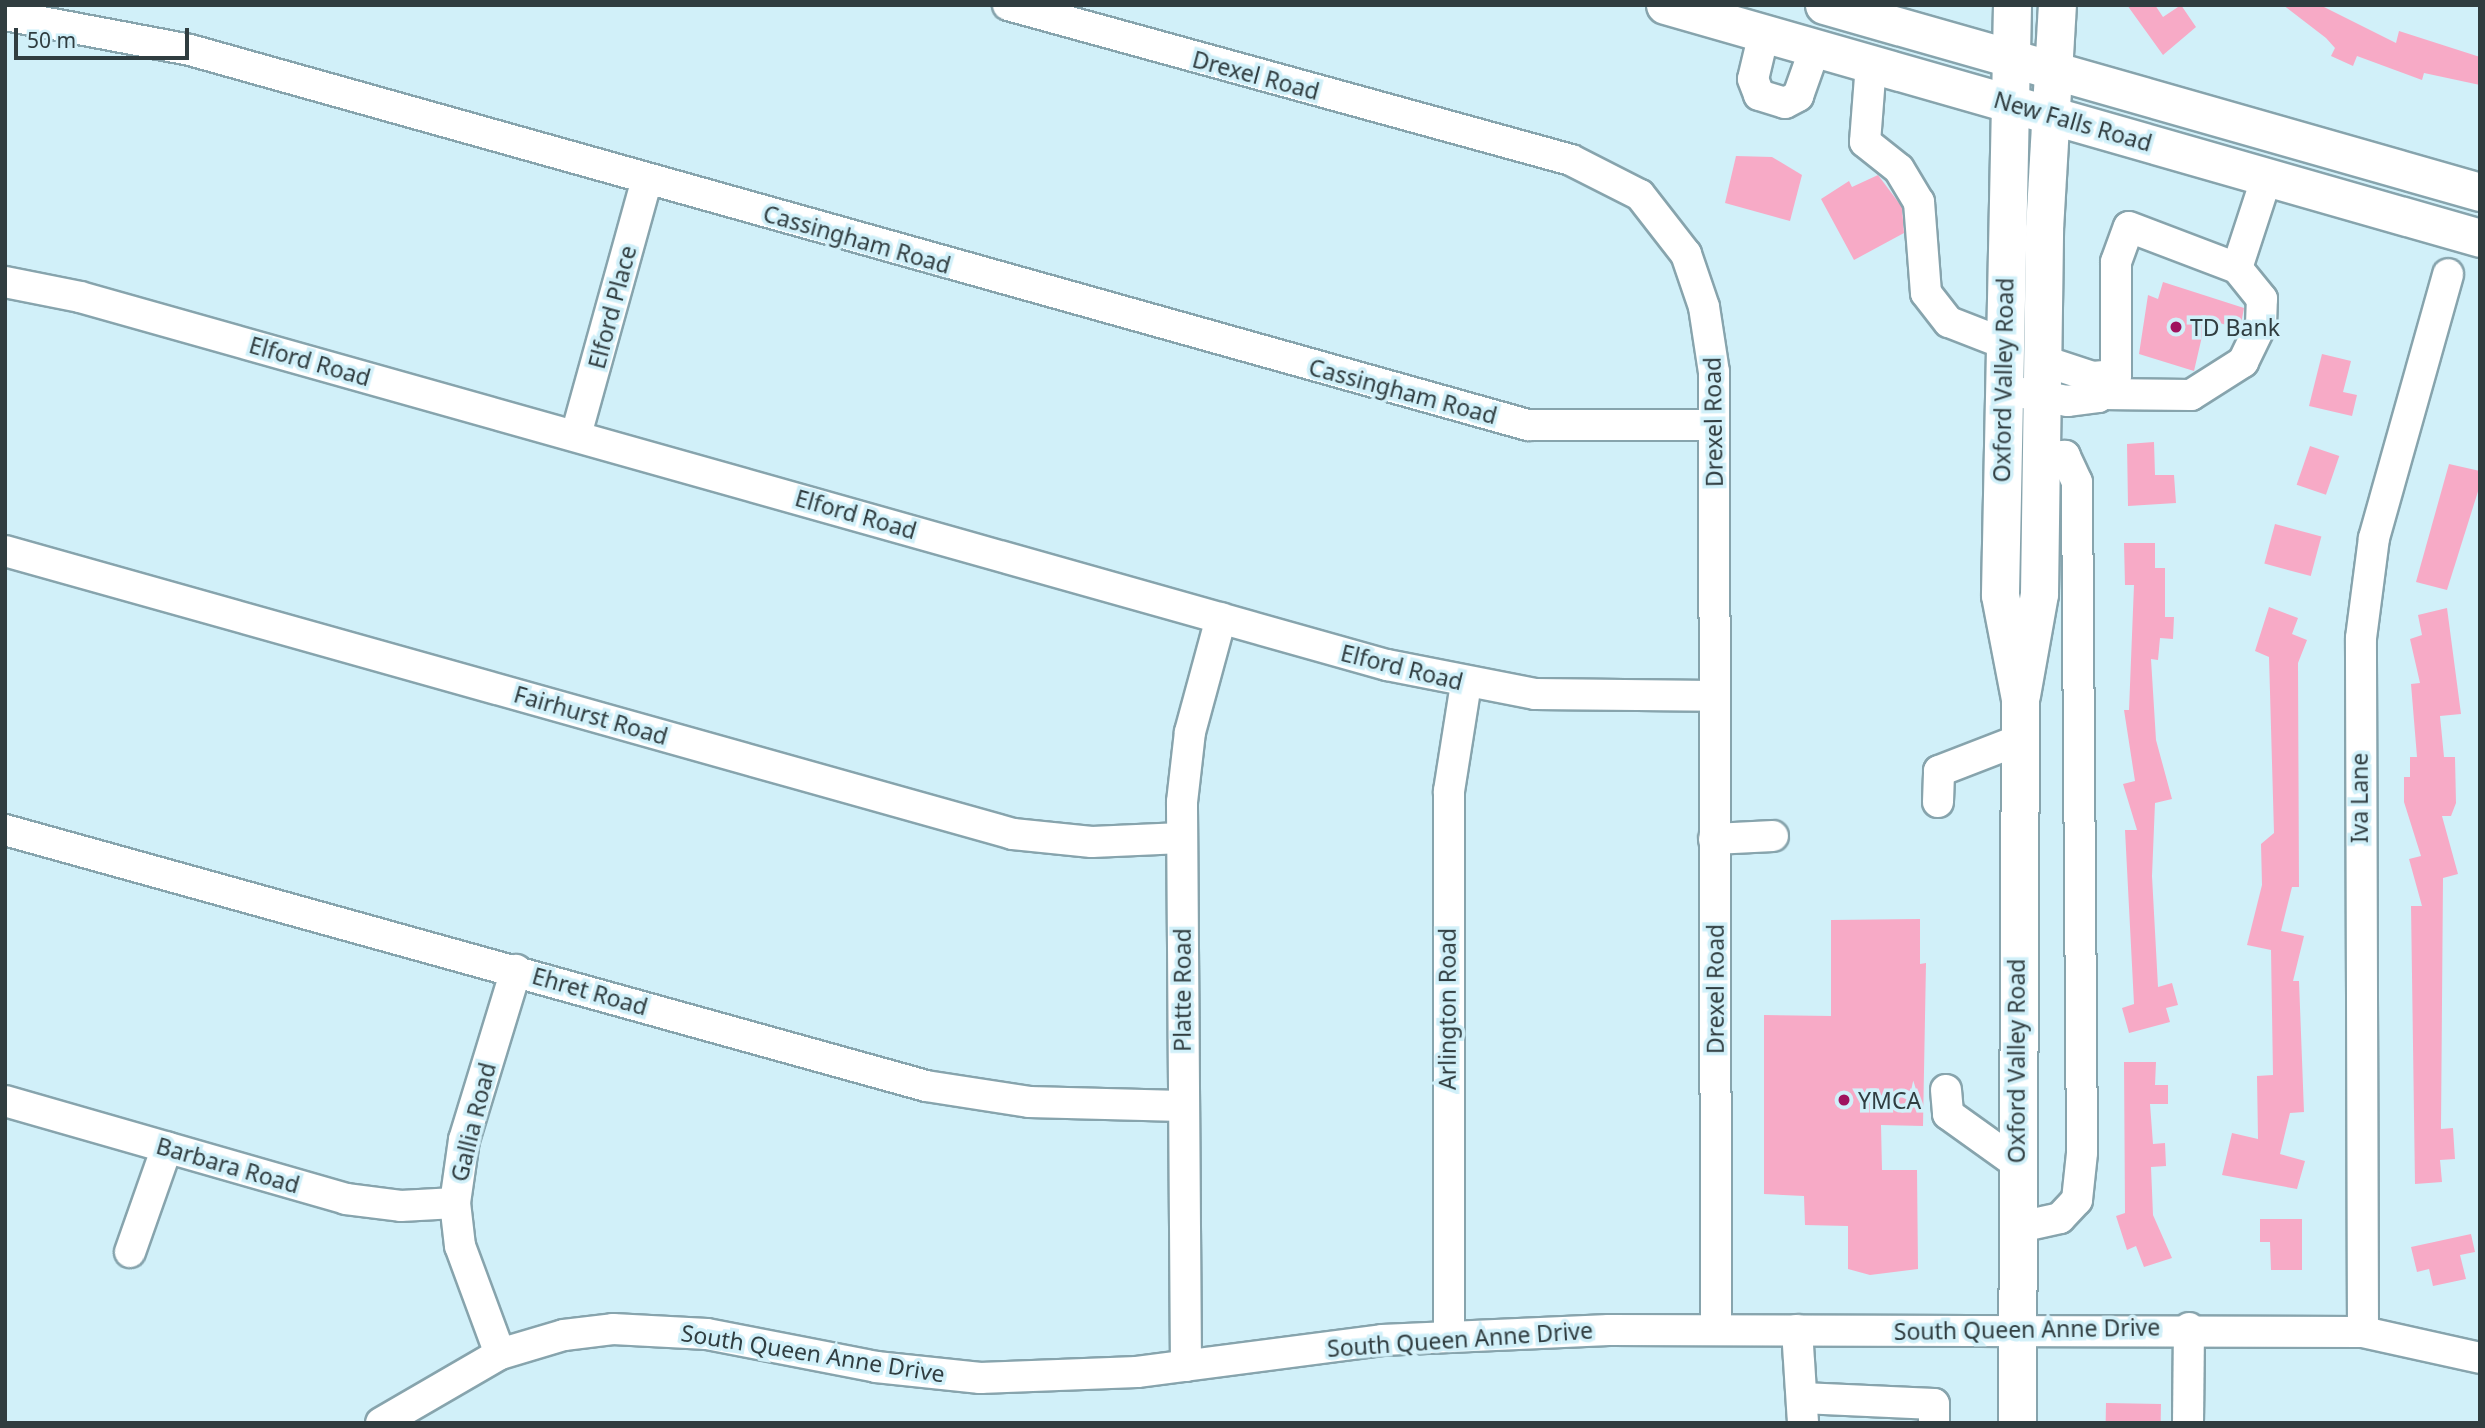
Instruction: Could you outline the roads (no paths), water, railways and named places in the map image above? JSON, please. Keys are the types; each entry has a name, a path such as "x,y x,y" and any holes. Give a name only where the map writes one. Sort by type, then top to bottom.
{"main road":[{"name":"New Falls Road","path":"1665,5 2480,238"},
{"name":"New Falls Road","path":"1824,5 2480,192"},
{"name":"Oxford Valley Road","path":"2012,5 2012,104 2003,343 2000,595 2020,699 2015,1162 2017,1423"},
{"name":"Oxford Valley Road","path":"2020,699 2037,632 2040,399 2044,361 2057,5"}],"street":[{"name":"Drexel Road","path":"1009,5 1614,177 1667,223 1691,265 1712,342 1716,1330"},
{"name":"Cassingham Road","path":"24,13 190,50 1528,425 1713,425"},
{"path":"1764,33 1753,79 1759,95 1785,103 1798,96 1815,48"},
{"path":"1871,64 1865,142 1899,169 1919,202 1926,293 1949,322 2003,343"},
{"path":"2237,268 2267,176"},
{"name":"Elford Place","path":"576,435 647,179"},
{"path":"2044,361 2108,384 2191,395 2243,362 2261,325 2262,299 2237,268 2129,227 2116,262 2108,384"},
{"name":"Iva Lane","path":"2363,1332 2361,638 2374,538 2448,274"},
{"path":"2005,280 2021,316 2022,391 2040,399 2108,384"},
{"name":"Elford Road","path":"5,282 576,435 1221,618 1466,684 1535,694 1714,696"},
{"path":"2015,1228 2060,1218 2077,1200 2082,1153 2077,482 2064,456 2040,458"},
{"name":"Fairhurst Road","path":"5,551 1013,834 1092,842 1182,838"},
{"name":"Platte Road","path":"1186,1366 1182,838 1190,732 1221,618"},
{"name":"Arlington Road","path":"1449,1336 1449,791 1466,684"},
{"path":"1938,802 1939,771 2019,740"},
{"name":"Ehret Road","path":"5,830 926,1086 1029,1102 1182,1106"},
{"path":"1714,839 1773,836"},
{"name":"Gallia Road","path":"500,1354 460,1246 455,1203 464,1140 516,970"},
{"name":"Barbara Road","path":"5,1101 346,1199 401,1206 455,1203"},
{"path":"1947,1102 2015,1162"},
{"path":"130,1252 167,1147"},
{"name":"South Queen Anne Drive","path":"381,1423 500,1354 564,1335 658,1328 958,1377 1054,1377 1186,1366 1449,1336 1716,1330 2189,1328 2363,1332 2480,1358"},
{"path":"2188,1423 2189,1328"},
{"path":"1797,1330 1802,1411 1934,1404 1934,1423"}],"place":[{"name":"TD Bank","path":"2176,327"},
{"name":"YMCA","path":"1844,1100"}]}
